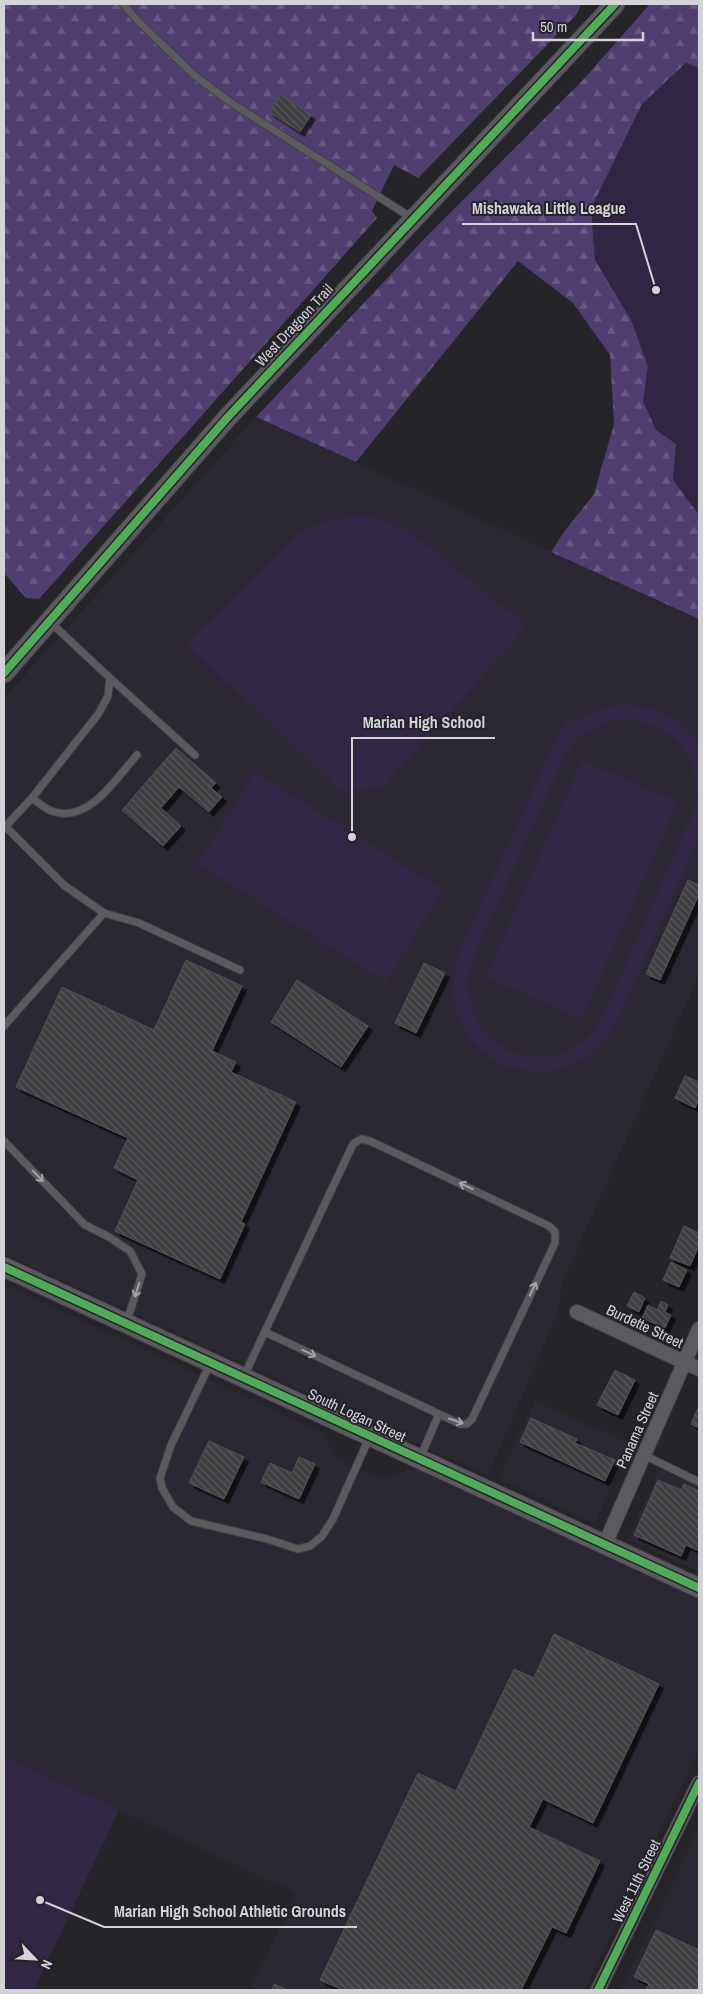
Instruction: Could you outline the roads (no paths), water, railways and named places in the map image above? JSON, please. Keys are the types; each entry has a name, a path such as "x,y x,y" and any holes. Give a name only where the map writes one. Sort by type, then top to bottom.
{"street":[{"name":"West Dragoon Trail","path":"4,674 227,418 412,218 615,4"},
{"name":"South Logan Street","path":"4,1267 699,1588"},
{"name":"Burdette Street","path":"577,1312 699,1369"},
{"name":"Panama Street","path":"605,1544 699,1329"},
{"name":"West 11th Street","path":"598,1990 699,1783"}],"lane":[{"path":"123,4 144,28 194,75 230,102 412,218"},
{"path":"49,622 195,755"},
{"path":"110,678 108,696 99,713 32,798 5,828 65,886 104,913 139,923 240,970"},
{"path":"32,798 55,812 67,814 79,812 91,806 137,754"},
{"path":"4,1026 104,913"},
{"path":"244,1378 265,1332 353,1144 361,1139 370,1141 549,1226 555,1232 555,1243 468,1424 460,1424 265,1332"},
{"path":"4,1141 85,1225 110,1237 130,1251 142,1274 126,1323"},
{"path":"211,1362 171,1445 160,1478 162,1488 173,1508 191,1521 267,1539 298,1549 310,1546 322,1536 333,1519 370,1436"},
{"path":"420,1459 439,1414"},
{"path":"644,1455 699,1482"}],"place":[{"name":"Mishawaka Little League","path":"656,290"},
{"name":"Marian High School","path":"352,837"},
{"name":"Marian High School Athletic Grounds","path":"40,1900"}]}
